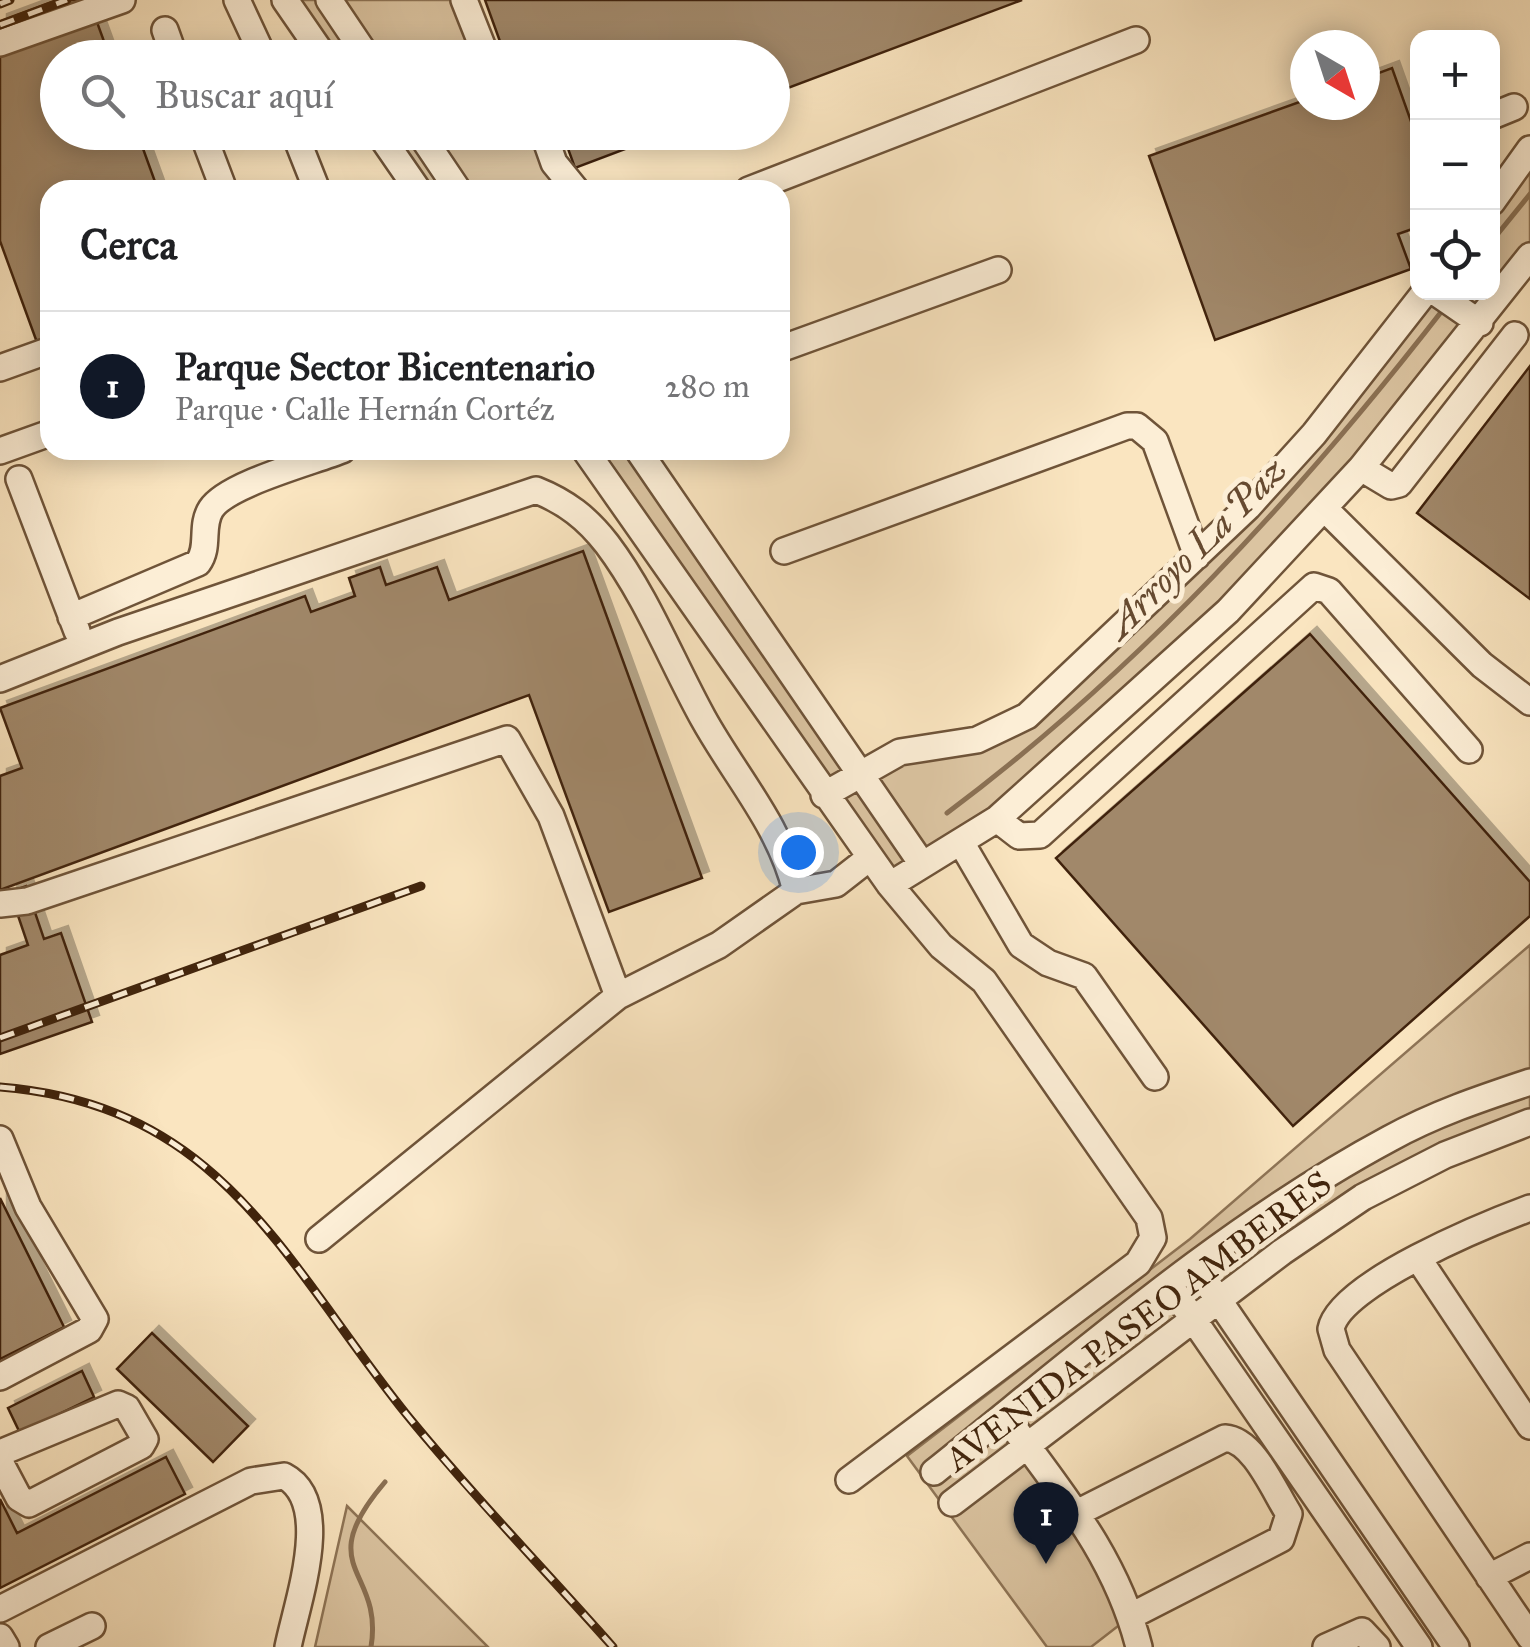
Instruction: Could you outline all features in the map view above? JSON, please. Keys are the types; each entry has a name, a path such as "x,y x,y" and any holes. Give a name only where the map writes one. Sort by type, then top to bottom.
{"street":[{"path":"0,43 122,0"},
{"path":"236,0 255,40"},
{"path":"285,0 313,40"},
{"path":"329,0 356,40"},
{"path":"464,0 480,40"},
{"path":"164,30 168,40"},
{"path":"774,180 1136,40"},
{"path":"1500,186 1530,149"},
{"path":"209,150 220,180"},
{"path":"301,150 314,180"},
{"path":"388,150 405,180"},
{"path":"431,150 451,180"},
{"path":"549,150 568,180"},
{"path":"421,180 441,165"},
{"path":"890,885 998,819 1228,612 1361,468 1475,320 1528,265"},
{"path":"790,346 998,270"},
{"path":"824,794 900,752 977,740 1005,730 1027,716 1197,556 1314,434 1429,300"},
{"path":"1443,300 1475,320"},
{"path":"1361,468 1391,486 1399,484 1515,335"},
{"path":"0,368 40,354"},
{"path":"784,551 1127,426 1138,426 1154,442 1197,556"},
{"path":"0,450 40,436"},
{"path":"72,616 198,563 204,555 206,520 220,499 317,460"},
{"path":"592,460 868,859 941,946 984,981 1150,1218 1152,1238 1138,1263 850,1480"},
{"path":"645,460 922,864"},
{"path":"19,479 82,645"},
{"path":"0,679 82,645 536,490 569,503 607,544 646,608 731,768 772,824 787,854 796,891"},
{"path":"1325,509 1482,665 1530,702"},
{"path":"998,819 1019,836 1040,835 1314,586 1328,591 1469,750"},
{"path":"0,904 27,900 507,739 550,816 618,996"},
{"path":"962,844 1020,945 1048,963 1084,976 1156,1078"},
{"path":"319,1239 618,996 719,946 796,891 836,884 868,859"},
{"name":"AVENIDA PASEO AMBERES","path":"934,1472 1196,1267 1294,1196 1390,1138 1464,1104 1530,1082"},
{"name":"AVENIDA PASEO AMBERES","path":"952,1504 1193,1318 1363,1197 1445,1155 1530,1122"},
{"path":"0,1139 35,1220 96,1319 90,1330 0,1377"},
{"path":"1530,1209 1418,1258 1340,1309 1331,1330 1338,1350 1530,1637"},
{"path":"1418,1258 1530,1426"},
{"path":"1196,1267 1456,1647"},
{"path":"1170,1287 1419,1647"},
{"path":"0,1453 118,1404 127,1408 145,1439 141,1446 30,1504 18,1498 0,1462"},
{"path":"1005,1416 1079,1512 1131,1616 1139,1647"},
{"path":"1079,1512 1224,1438 1235,1438 1247,1448 1289,1514 1281,1539 1131,1616"},
{"path":"0,1608 251,1481 284,1476 303,1492 311,1526 288,1647"},
{"path":"1490,1577 1530,1556"},
{"path":"49,1647 92,1626"},
{"path":"1326,1647 1358,1632 1373,1641"},
{"path":"0,1636 6,1647"}],"shaded area":[{"path":"285,0 464,0 480,40 313,40"},
{"path":"390,150 553,150 570,180 411,180"},
{"path":"1530,150 1530,256 1500,294 1500,192"},
{"path":"1419,300 1495,300 1361,468 997,819 890,885 592,460 645,460 859,772 1005,730 1197,556"},
{"path":"1530,945 1530,1125 1441,1156 1218,1300 1196,1268 1171,1287 1193,1318 1027,1446 1131,1616 1091,1647 1047,1647 907,1456 1190,1239"},
{"path":"347,1506 488,1647 315,1647"}],"building":[{"path":"57,0 89,0 103,40 40,40 40,150 144,150 154,180 40,180 40,351 0,241 0,21"},
{"path":"485,0 1022,0 790,87 790,40 499,40"},
{"path":"1392,68 1410,119 1410,230 1398,234 1410,269 1215,340 1149,156 1290,105 1290,120 1380,120 1380,72"},
{"path":"568,150 622,150 575,168"},
{"path":"1530,366 1530,599 1417,513"},
{"path":"583,551 702,878 609,912 529,695 0,890 0,776 22,768 0,708 305,596 311,612 355,596 349,578 380,567 386,585 437,567 449,600"},
{"path":"1310,634 1530,882 1530,916 1293,1126 1056,858"},
{"path":"26,886 44,939 61,933 92,1022 0,1054 0,955 28,945 10,892"},
{"path":"0,1198 64,1327 0,1359"},
{"path":"152,1333 248,1426 213,1462 117,1369"},
{"path":"82,1371 94,1397 20,1433 8,1408"},
{"path":"166,1457 185,1494 0,1588 0,1499 17,1533"}],"waterway":[{"name":"Arroyo La Paz","path":"1500,231 1530,194"},
{"name":"Arroyo La Paz","path":"947,813 1085,700 1213,577 1333,445 1445,307"},
{"name":"Arroyo La Paz","path":"371,1647 368,1600 351,1552 353,1534 363,1511 385,1482"}],"railway":[{"path":"0,4 10,0"},
{"path":"0,25 67,0"},
{"path":"0,1038 421,886"},
{"path":"0,1087 76,1100 140,1124 194,1158 241,1200 283,1249 407,1415 613,1647"}],"place":[{"name":"Parque Sector Bicentenario","path":"1046,1564"}]}
